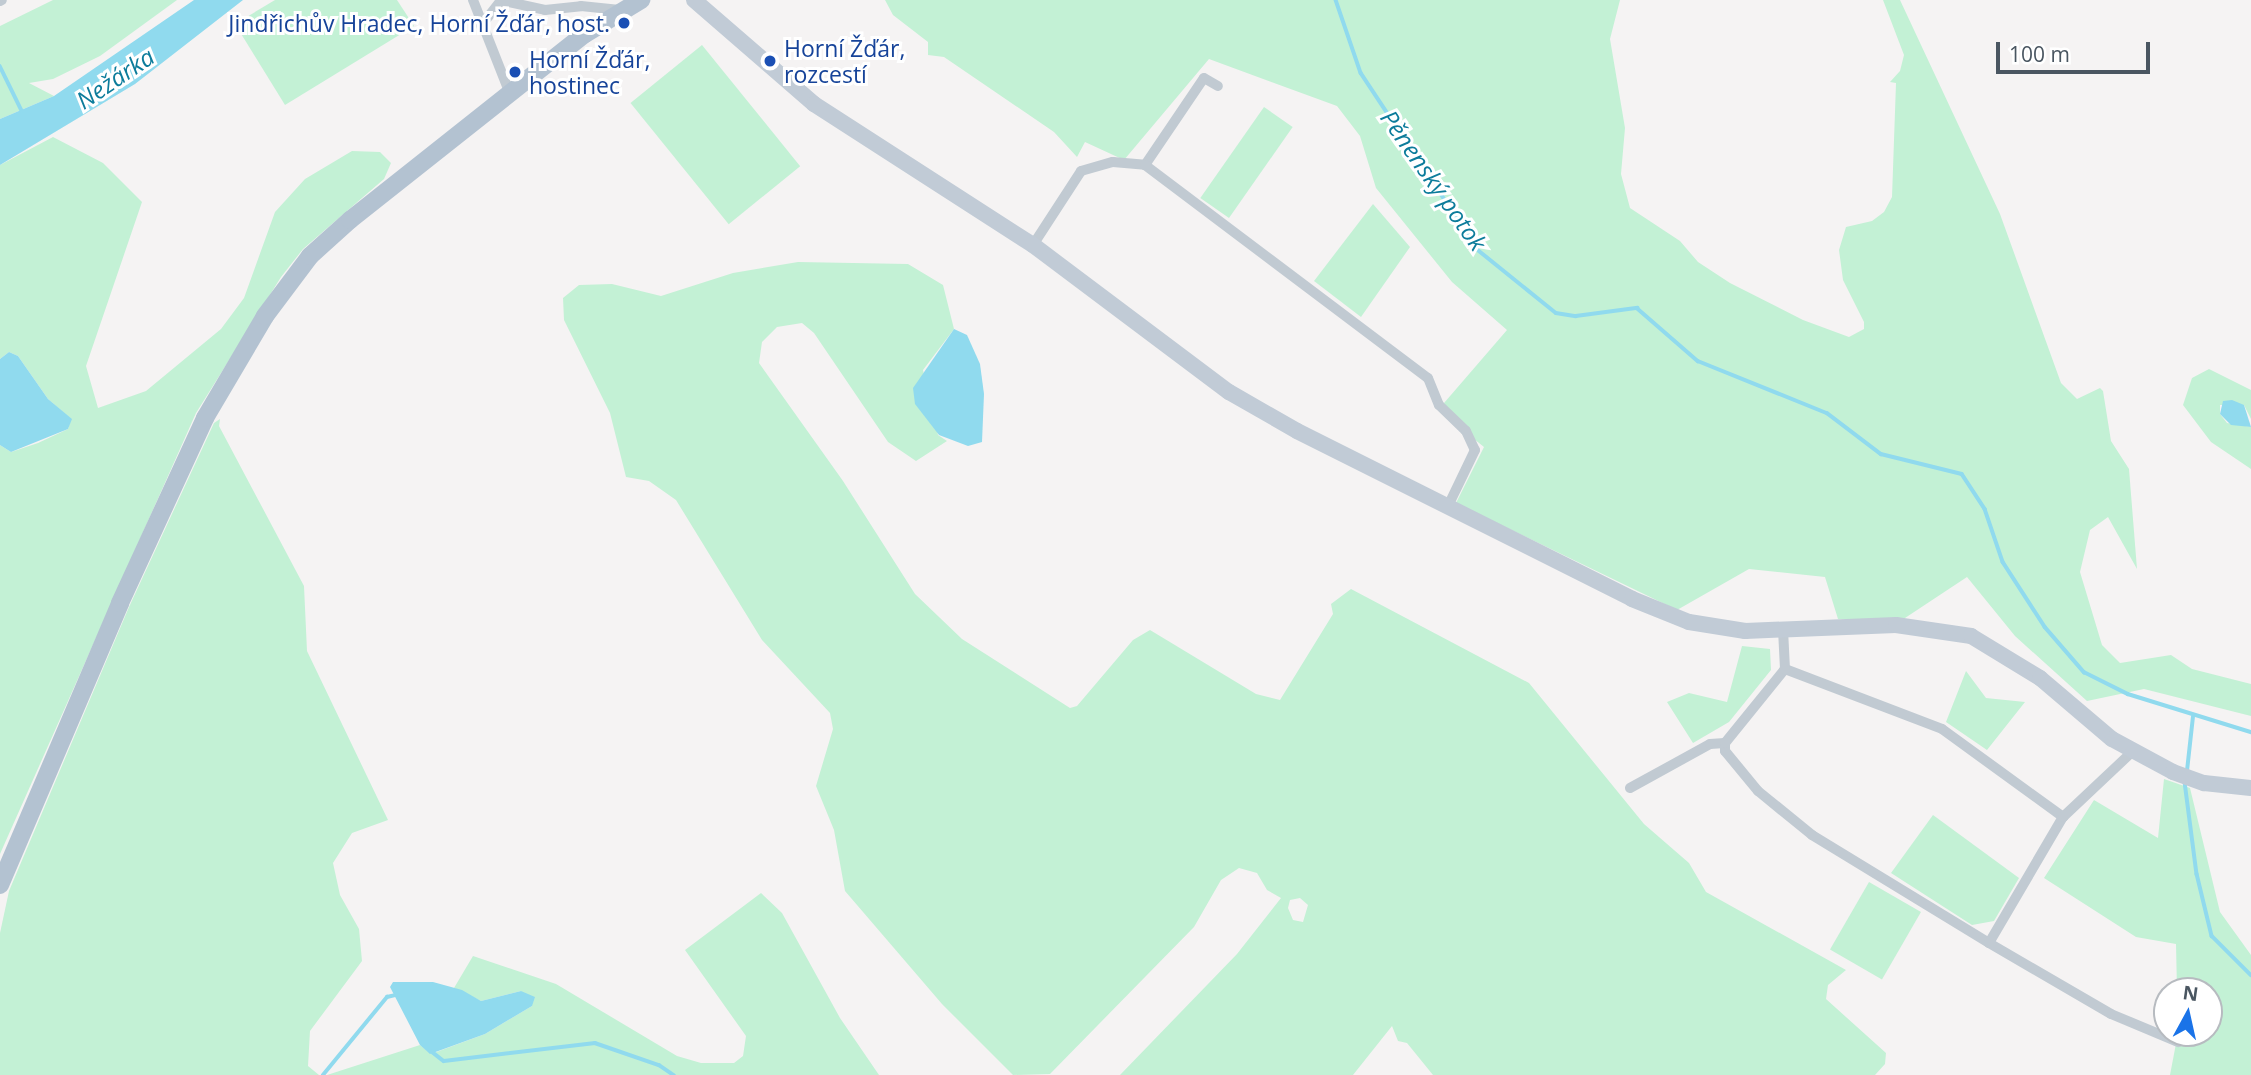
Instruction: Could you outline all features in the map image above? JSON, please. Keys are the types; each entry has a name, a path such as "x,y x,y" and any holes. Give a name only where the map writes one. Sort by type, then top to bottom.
{"main road":[{"path":"0,885 120,603 205,418 265,316 310,256 350,220 620,9 641,0"}],"street":[{"path":"473,0 510,94"},
{"path":"481,26 501,0 545,10 584,3 620,9"},
{"path":"694,0 814,104 1033,245 1229,392 1297,431 1632,599 1689,622 1745,631 1896,625 1970,636 2040,678 2112,738 2133,751 2173,772 2204,783 2251,788"},
{"path":"1145,165 1204,78 1218,86"},
{"path":"1033,245 1081,171 1112,162 1145,165 1428,379 1439,404 1466,431 1475,450 1448,506"},
{"path":"1783,629 1785,669 1725,743 1725,751 1758,792 1812,835 1989,943 2111,1014 2153,1032"},
{"path":"1785,669 1942,729 2063,817"},
{"path":"1630,788 1710,744 1725,743"},
{"path":"1989,943 2063,817 2133,751"}],"green space":[{"path":"53,0 177,0 100,56 53,79 29,83 54,96 0,119 0,26"},
{"path":"275,0 397,0 414,26 285,105 235,24"},
{"path":"885,0 1620,0 1610,39 1625,128 1621,174 1630,208 1680,241 1698,262 1730,283 1803,320 1849,337 1864,329 1864,322 1843,280 1839,250 1846,227 1872,221 1884,212 1892,197 1896,83 1890,82 1900,71 1904,55 1883,0 1900,0 2000,214 2061,383 2077,399 2100,388 2103,391 2111,441 2129,469 2137,569 2108,517 2090,530 2080,572 2102,645 2120,663 2171,655 2192,669 2251,684 2251,716 2144,689 2087,701 2015,636 1967,577 1902,620 1838,619 1825,577 1749,569 1677,610 1456,503 1484,447 1438,410 1507,330 1452,282 1376,188 1360,136 1337,106 1209,59 1124,160 1085,142 1077,157 1054,132 944,57 928,55 928,42 893,15"},
{"path":"702,45 800,166 729,224 631,103"},
{"path":"1264,107 1293,127 1229,218 1200,198"},
{"path":"53,137 103,163 142,202 86,366 98,408 146,391 221,329 244,298 275,212 305,179 352,151 380,152 391,163 384,179 303,249 281,277 196,413 0,854 0,445 11,452 38,443 68,429 71,419 48,399 18,356 9,352 0,359 0,165"},
{"path":"1373,204 1410,247 1361,317 1314,281"},
{"path":"798,262 908,264 943,285 954,329 923,370 938,435 947,441 916,461 888,442 814,333 802,323 777,327 762,342 759,363 843,481 915,594 962,639 1070,708 1077,706 1133,640 1150,630 1256,694 1280,700 1333,614 1331,604 1351,589 1529,683 1644,824 1689,863 1706,892 1846,970 1828,985 1826,999 1886,1053 1885,1064 1875,1075 1433,1075 1407,1043 1398,1041 1392,1026 1353,1075 1120,1075 1237,954 1281,898 1267,890 1257,873 1239,868 1221,880 1194,927 1050,1074 1013,1075 942,1004 845,891 834,830 816,786 833,729 830,713 762,640 676,500 649,481 626,477 610,413 564,320 563,298 579,285 612,284 661,296 733,273","holes":["1300,898 1308,905 1303,922 1293,920 1288,908 1290,900"]},
{"path":"2209,369 2251,390 2251,419 2244,405 2220,405 2220,414 2227,423 2251,427 2251,469 2211,442 2183,405 2192,378"},
{"path":"220,419 219,426 304,586 307,651 388,820 352,833 333,863 340,895 359,929 362,961 310,1031 308,1066 319,1075 0,1075 0,933 9,891 129,607 214,423"},
{"path":"1742,646 1770,649 1771,670 1729,722 1693,743 1667,702 1689,693 1727,702"},
{"path":"1966,671 1986,698 2025,702 1987,750 1946,722"},
{"path":"2164,779 2190,788 2220,912 2251,955 2251,1075 2170,1075 2175,1047 2223,1047 2223,977 2177,977 2176,944 2136,937 2044,878 2094,800 2158,838"},
{"path":"1933,815 2019,878 1994,921 1972,925 1891,873"},
{"path":"1869,882 1921,912 1882,980 1830,950"},
{"path":"761,893 782,913 840,1018 879,1075 327,1075 420,1045 431,1054 485,1034 532,1006 521,991 481,1001 454,988 473,956 556,984 677,1056 701,1063 734,1063 743,1056 746,1036 685,950"}],"water":[{"name":"Nežárka","path":"194,0 243,0 135,84 0,165 0,119 54,96"},
{"path":"954,329 967,335 980,364 984,394 982,442 968,446 939,435 915,404 913,388"},
{"path":"9,352 18,356 48,399 72,419 68,429 11,452 0,445 0,359"},
{"path":"2232,400 2244,405 2251,427 2231,425 2220,414 2223,401"},
{"path":"393,982 433,982 462,990 481,1001 521,991 535,997 532,1006 485,1034 430,1054 420,1045 390,987"}],"waterway":[{"name":"Pěnenský potok","path":"1336,0 1361,73 1478,250 1556,313 1576,316 1637,308 1698,361 1827,413 1881,454 1962,474 1985,509 2003,562 2045,627 2084,672 2128,694 2251,732"},
{"path":"0,66 22,111"},
{"path":"2187,771 2193,717"},
{"path":"2185,782 2197,874 2212,936 2251,975"},
{"path":"323,1075 387,997 396,995"},
{"path":"431,1051 444,1061 595,1043 659,1065 674,1075"}],"place":[{"name":"Jindřichův Hradec, Horní Žďár, host.","path":"624,23"},
{"name":"Horní Žďár, rozcestí","path":"770,61"},
{"name":"Horní Žďár, hostinec","path":"515,72"}]}
